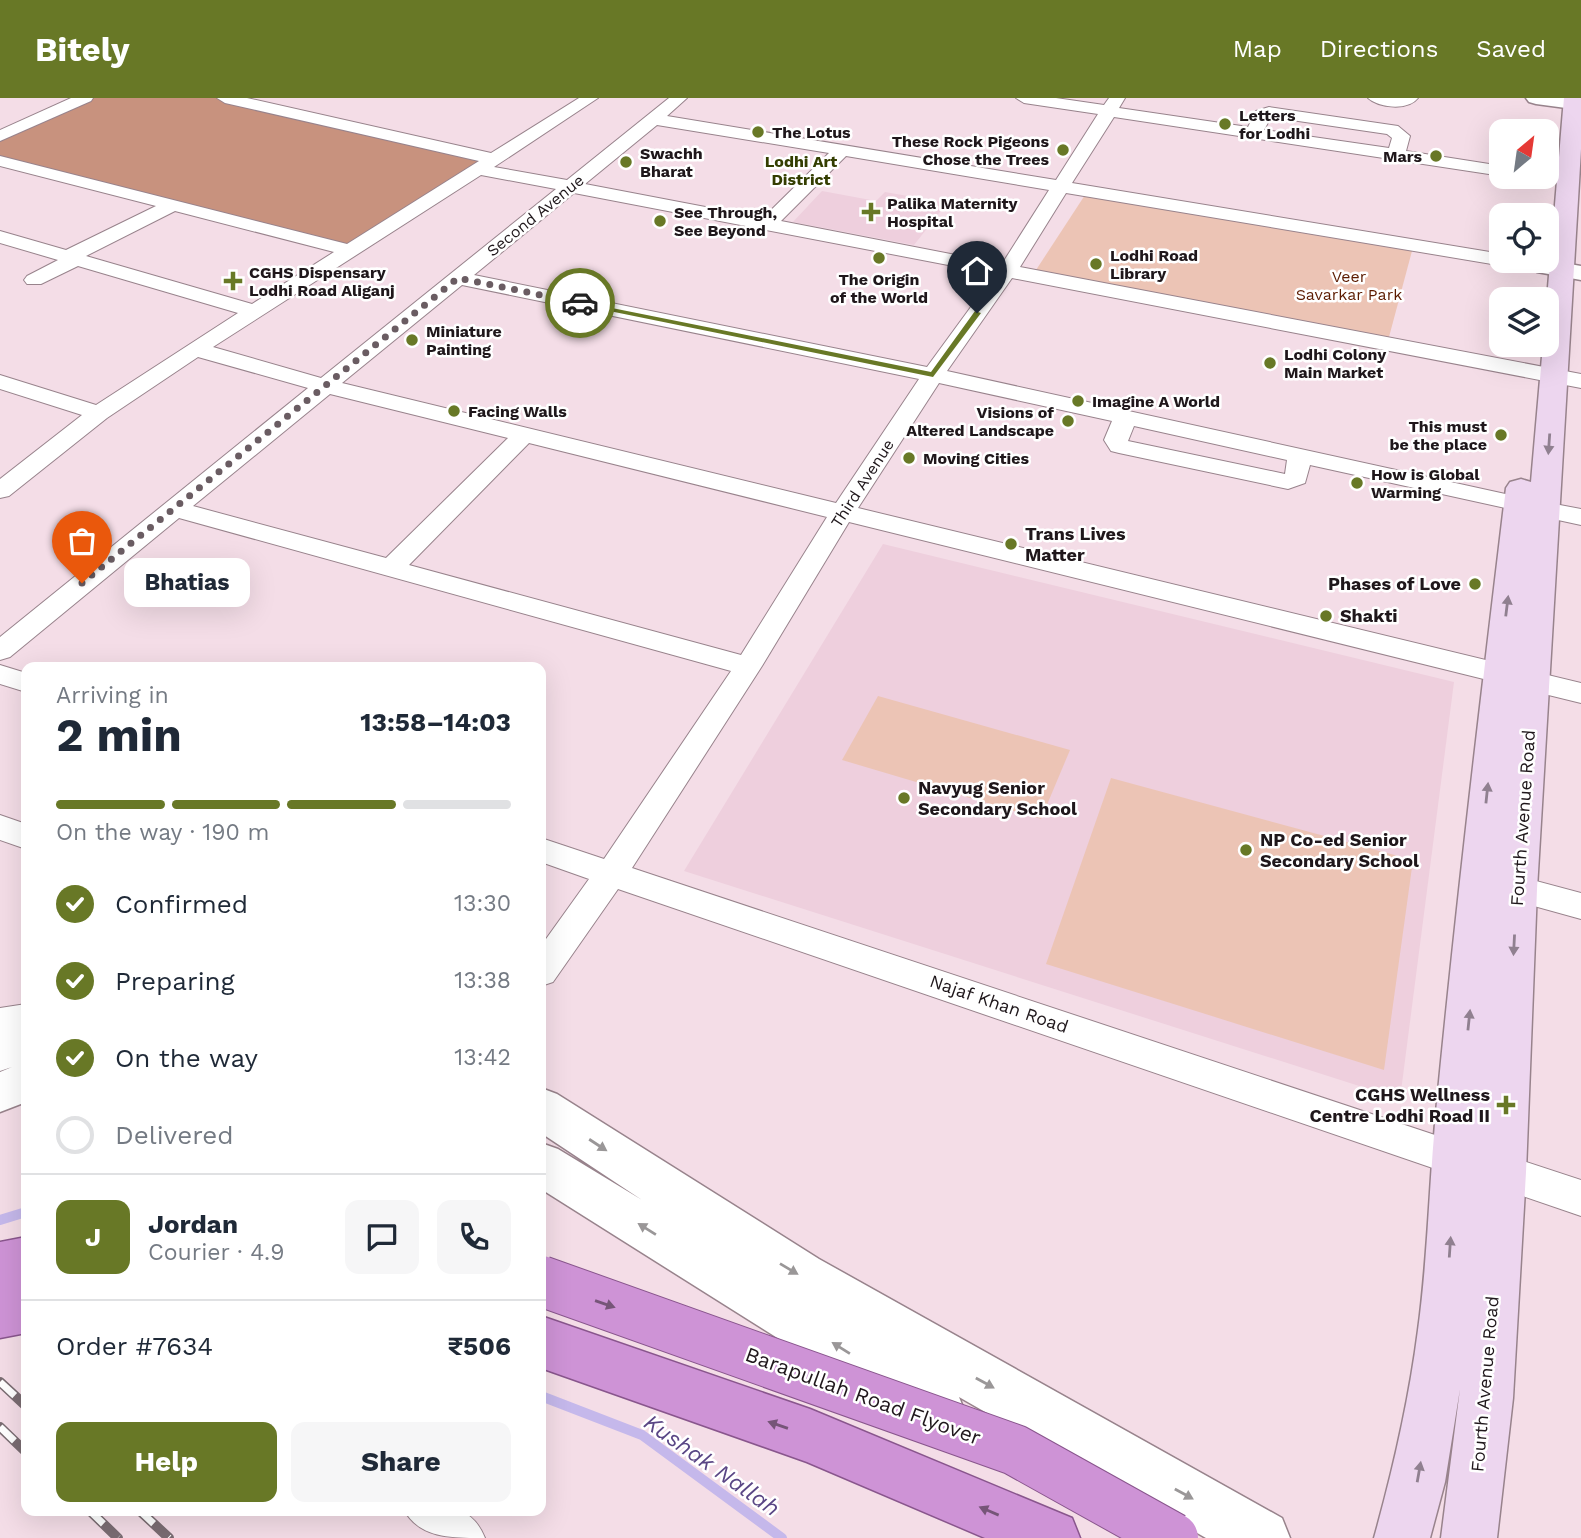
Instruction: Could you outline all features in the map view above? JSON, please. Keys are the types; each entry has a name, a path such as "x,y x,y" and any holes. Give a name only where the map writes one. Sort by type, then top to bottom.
{"highway":[{"path":"0,1266 21,1262"},
{"name":"Barapullah Road Flyover","path":"546,1283 1015,1450 1173,1538"},
{"path":"0,1313 21,1309"},
{"path":"546,1344 810,1436 1052,1538"}],"main road":[{"name":"Fourth Avenue Road","path":"1555,203 1570,101"},
{"name":"Fourth Avenue Road","path":"1559,268 1560,180"},
{"name":"Fourth Avenue Road","path":"1402,1538 1417,1482 1444,1330 1456,1159 1516,678 1558,273"},
{"name":"Fourth Avenue Road","path":"1469,1538 1486,1398 1502,1172 1517,889 1516,678"}],"street":[{"path":"0,136 85,98"},
{"path":"225,98 569,187 1007,271 1549,368"},
{"path":"0,491 99,413 195,349 590,98"},
{"name":"Second Avenue","path":"0,651 679,98"},
{"path":"1024,98 1112,104 1254,133 1489,169"},
{"path":"1376,98 1406,102 1410,98"},
{"path":"1536,98 1570,101"},
{"name":"Third Avenue","path":"546,965 612,872 748,666 843,512 933,374 1007,271 1112,104"},
{"path":"12,112 37,119"},
{"path":"653,119 1489,258"},
{"path":"766,226 842,149"},
{"path":"0,162 349,250"},
{"path":"34,280 173,205"},
{"path":"0,237 254,311"},
{"path":"458,278 933,374 1126,417 1116,440 1119,446 1288,482 1296,478 1300,456 1581,517"},
{"path":"195,349 325,386 1581,693"},
{"path":"0,382 99,413"},
{"path":"391,568 525,434"},
{"path":"175,509 748,666"},
{"path":"0,674 21,680"},
{"path":"0,827 21,834"},
{"name":"Najaf Khan Road","path":"546,851 1456,1159"},
{"path":"1517,889 1581,906"},
{"path":"0,1023 21,1020"},
{"path":"0,1052 21,1046"},
{"path":"0,1092 21,1084"},
{"path":"546,1111 802,1276 965,1372 1262,1538"},
{"path":"546,1167 1149,1538"},
{"path":"1502,1172 1581,1198"},
{"path":"434,1516 461,1538"}],"shaded area":[{"path":"87,98 217,98 483,159 345,246 0,160 0,137"},
{"name":"Palika Maternity Hospital","path":"822,191 876,201 885,192 947,203 914,245 793,222"},
{"path":"883,544 1454,682 1400,1099 684,871"}],"green space":[{"name":"Veer Savarkar Park","path":"1085,195 1412,251 1389,337 1036,270"},
{"path":"878,696 1070,750 1041,819 842,760"},
{"path":"1111,778 1413,860 1384,1070 1046,964"}],"waterway":[{"name":"Kushak Nallah","path":"0,1220 21,1214"},
{"name":"Kushak Nallah","path":"546,1398 642,1435 782,1538"}],"railway":[{"path":"0,1382 21,1401"},
{"path":"0,1427 21,1447"},
{"path":"95,1516 118,1538"},
{"path":"145,1516 169,1538"}],"way so far":[{"path":"82,583 458,278 580,303"}],"place":[{"name":"Letters for Lodhi","path":"1225,124"},
{"name":"The Lotus","path":"758,132"},
{"name":"These Rock Pigeons Chose the Trees","path":"1063,150"},
{"name":"Mars","path":"1436,156"},
{"name":"Swachh Bharat","path":"626,162"},
{"name":"Palika Maternity Hospital","path":"871,212"},
{"name":"See Through, See Beyond","path":"660,221"},
{"name":"The Origin of the World","path":"879,258"},
{"name":"Lodhi Road Library","path":"1096,264"},
{"name":"CGHS Dispensary Lodhi Road Aliganj","path":"233,281"},
{"name":"Miniature Painting","path":"412,340"},
{"name":"Lodhi Colony Main Market","path":"1270,363"},
{"name":"Imagine A World","path":"1078,401"},
{"name":"Facing Walls","path":"454,411"},
{"name":"Visions of Altered Landscape","path":"1068,421"},
{"name":"This must be the place","path":"1501,435"},
{"name":"Moving Cities","path":"909,458"},
{"name":"How is Global Warming","path":"1357,483"},
{"name":"Trans Lives Matter","path":"1011,544"},
{"name":"Bhatias","path":"82,583"},
{"name":"Phases of Love","path":"1475,584"},
{"name":"Shakti","path":"1326,616"},
{"name":"Navyug Senior Secondary School","path":"904,798"},
{"name":"NP Co-ed Senior Secondary School","path":"1246,850"},
{"name":"CGHS Wellness Centre Lodhi Road II","path":"1506,1105"}],"district":[{"name":"Lodhi Art District","path":"801,170"}],"route":[{"path":"580,303 933,374 977,313"}]}
